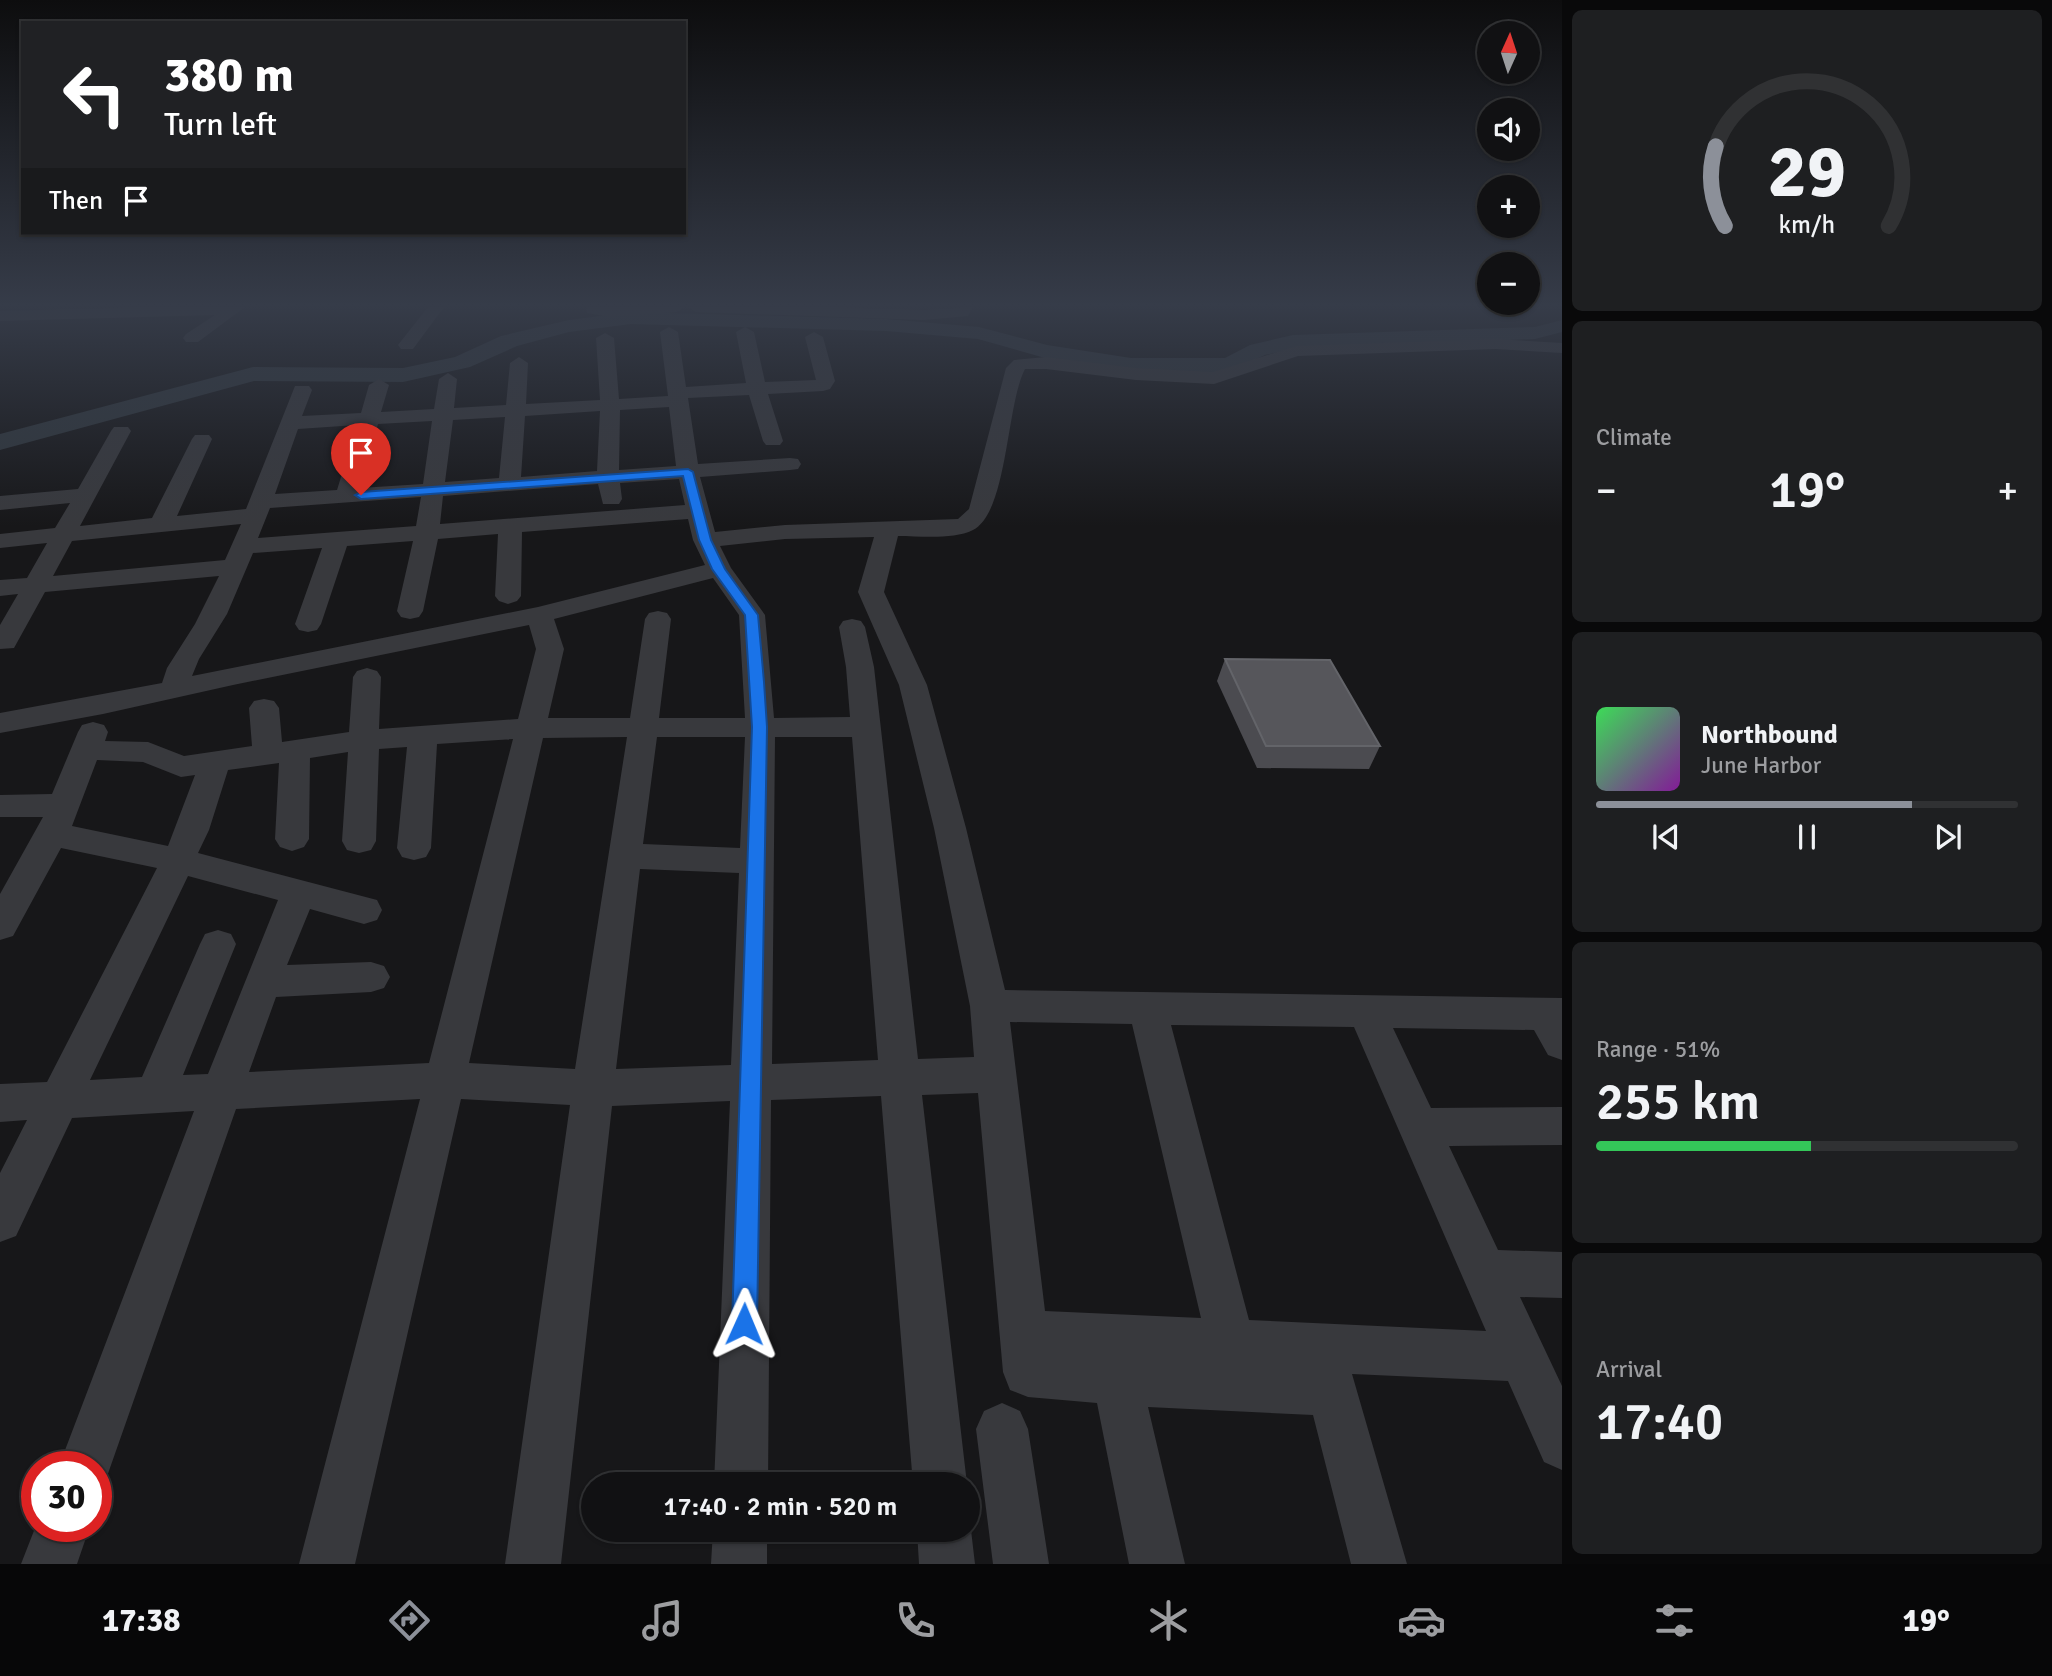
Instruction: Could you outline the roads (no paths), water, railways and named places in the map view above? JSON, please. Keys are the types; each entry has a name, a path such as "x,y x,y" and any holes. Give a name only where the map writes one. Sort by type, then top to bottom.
{"street":[{"path":"410,611 434,491 448,380"},
{"path":"509,486 518,380"},
{"path":"609,380 608,479 613,518"},
{"path":"678,380 688,472 707,540 752,615 760,727 741,1472"},
{"path":"755,380 774,441"},
{"path":"289,423 610,404 823,385 826,380"},
{"path":"0,723 175,689 524,605 707,540 785,532 887,531 965,525 980,511 1012,380"},
{"path":"346,496 379,385"},
{"path":"175,689 179,666 204,635 257,509 302,390"},
{"path":"4,642 121,430"},
{"path":"161,525 202,439"},
{"path":"0,541 161,525 346,496 790,464"},
{"path":"0,503 84,495"},
{"path":"0,588 237,557 337,540 613,518 707,540"},
{"path":"327,1564 550,649 524,605 510,526"},
{"path":"887,531 872,592 913,685 950,828 989,1006 1028,1372 1117,1380 1523,1357"},
{"path":"308,624 337,540"},
{"path":"533,1564 593,1088 658,619"},
{"path":"852,627 860,667 939,1472"},
{"path":"359,841 367,677"},
{"path":"0,926 58,819 103,705"},
{"path":"264,708 282,752 292,839"},
{"path":"86,750 148,752 181,767 364,740 531,729 866,727"},
{"path":"414,848 423,736"},
{"path":"0,1220 56,1101 193,830 215,762"},
{"path":"0,806 58,819 176,860 363,910"},
{"path":"625,856 756,861"},
{"path":"90,1451 262,982 299,893"},
{"path":"155,1094 218,944"},
{"path":"262,982 371,977"},
{"path":"989,1006 1366,1011 1556,1024"},
{"path":"1147,1008 1231,1343"},
{"path":"1366,1011 1562,1444"},
{"path":"0,1103 446,1080 593,1088 997,1074"},
{"path":"1419,1127 1562,1126"},
{"path":"1486,1273 1562,1275"},
{"path":"1024,1334 1231,1343 1326,1369"},
{"path":"1326,1369 1379,1564"},
{"path":"1117,1380 1157,1564"},
{"path":"1002,1429 1021,1564"},
{"path":"49,1564 57,1542"},
{"path":"739,1564 740,1542"},
{"path":"945,1542 947,1564"}],"waterway":[{"path":"0,442 231,380"}]}
